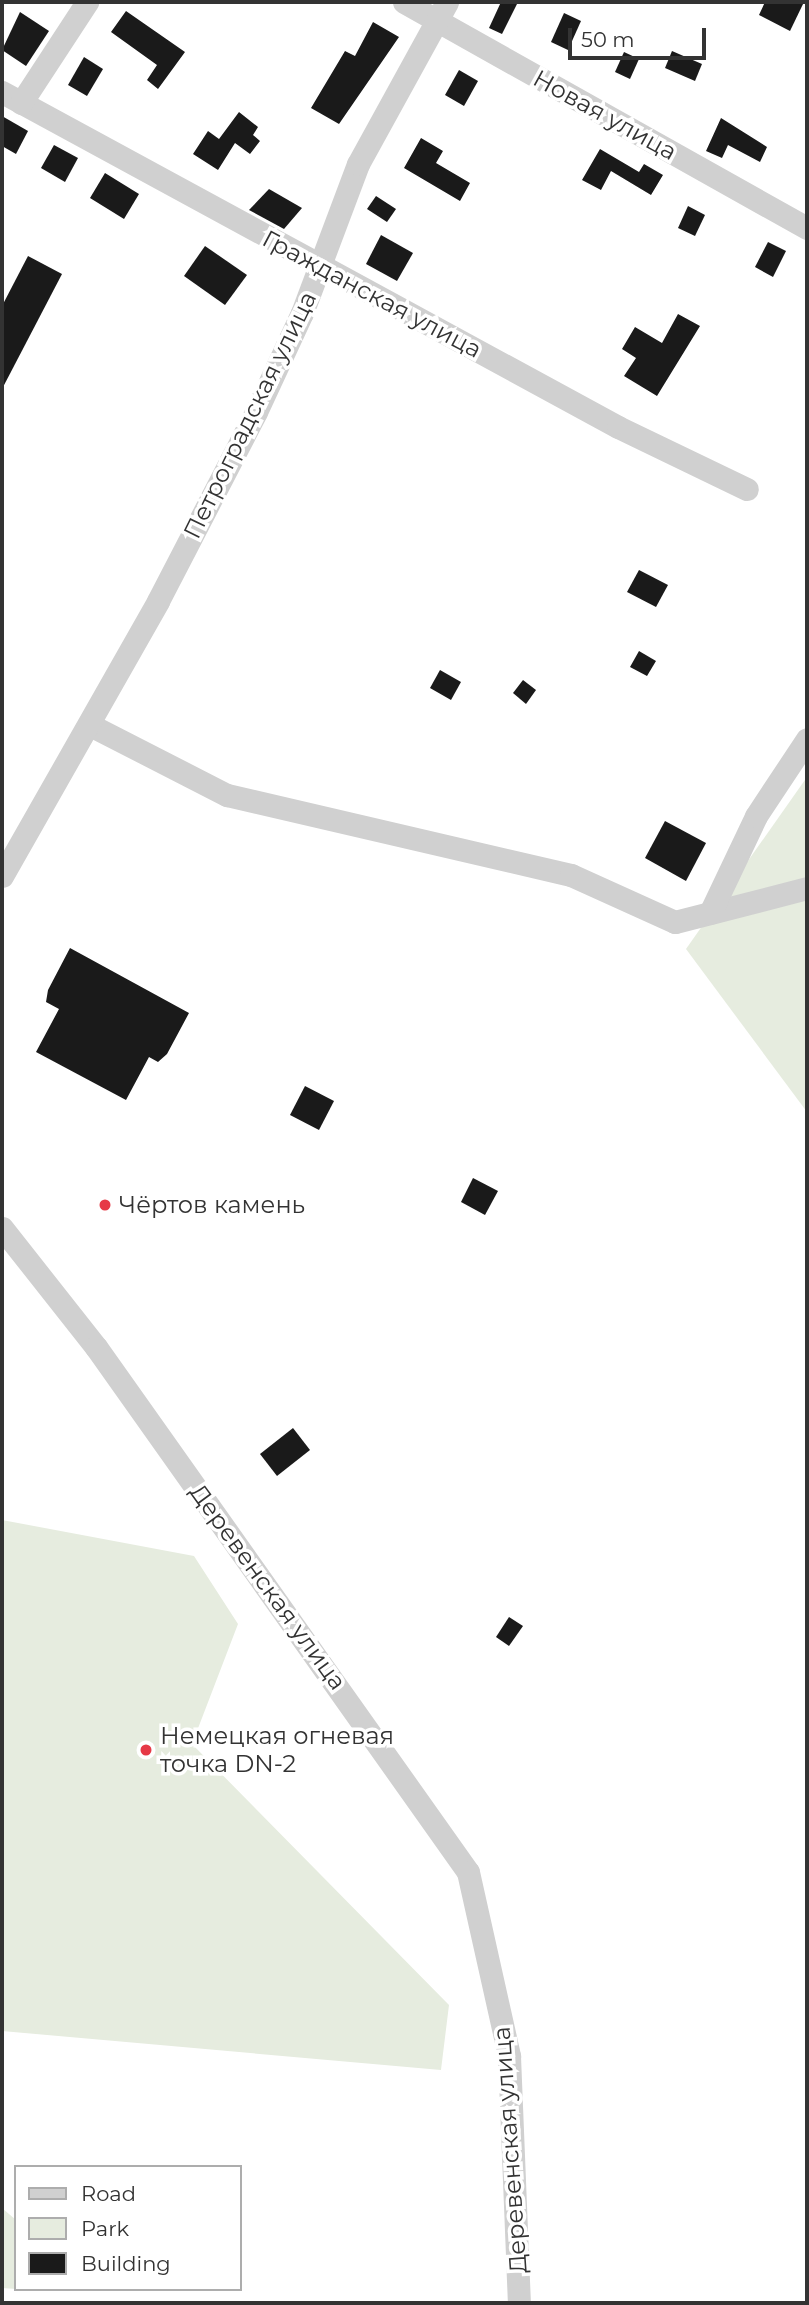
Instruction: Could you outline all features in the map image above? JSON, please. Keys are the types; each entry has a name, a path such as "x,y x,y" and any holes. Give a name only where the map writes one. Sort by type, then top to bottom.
{"street":[{"path":"11,98 87,2"},
{"name":"Новая улица","path":"404,2 442,11 807,228"},
{"name":"Петроградская улица","path":"2,876 90,726 256,412 320,266 358,164 442,11"},
{"name":"Гражданская улица","path":"11,98 618,427 747,489"},
{"path":"90,726 227,795 571,875 675,922 807,888"},
{"path":"710,913 756,816 807,739"},
{"name":"Деревенская улица","path":"2,1228 96,1347 468,1871 509,2056 519,2303"}],"green space":[{"path":"807,777 807,1112 686,949"},
{"path":"2,1520 194,1556 238,1624 192,1744 449,2005 441,2070 2,2031"},
{"path":"2,2208 14,2218 14,2289 2,2288"}],"building":[{"path":"501,2 518,2 502,34 489,28"},
{"path":"765,2 804,2 790,31 759,15"},
{"path":"126,11 185,52 158,89 147,80 157,65 111,32"},
{"path":"20,12 49,31 26,66 2,50"},
{"path":"564,13 581,21 568,50 551,42"},
{"path":"373,22 399,37 339,124 311,108 345,51 355,56"},
{"path":"672,51 702,64 695,81 665,68"},
{"path":"624,52 639,59 630,79 615,72"},
{"path":"84,57 103,69 87,96 68,85"},
{"path":"459,70 478,81 464,106 445,95"},
{"path":"239,112 258,127 253,135 260,141 250,154 235,143 218,170 193,154 208,131 219,139"},
{"path":"2,116 28,131 16,154 2,146"},
{"path":"721,118 767,147 760,162 728,145 722,158 706,151"},
{"path":"421,138 443,151 436,163 470,183 460,201 404,168"},
{"path":"54,145 78,158 65,182 41,168"},
{"path":"600,149 639,172 644,164 663,175 651,195 611,171 601,190 582,180"},
{"path":"105,173 139,194 124,219 90,198"},
{"path":"269,189 302,208 284,229 249,210"},
{"path":"376,196 396,209 387,222 367,209"},
{"path":"688,206 705,215 695,236 678,228"},
{"path":"381,235 413,253 397,281 366,264"},
{"path":"768,242 786,251 773,277 755,267"},
{"path":"205,246 247,275 225,305 184,276"},
{"path":"28,256 62,274 2,389 2,306"},
{"path":"678,314 700,326 657,396 624,376 636,358 622,349 635,327 662,343"},
{"path":"639,570 668,585 656,607 627,592"},
{"path":"639,651 656,661 647,676 630,667"},
{"path":"440,670 461,682 451,700 430,688"},
{"path":"523,680 536,690 526,704 513,693"},
{"path":"665,821 706,843 686,881 645,858"},
{"path":"70,948 189,1013 167,1054 158,1062 149,1057 126,1100 36,1052 59,1009 46,1002 48,990"},
{"path":"305,1086 334,1101 319,1130 290,1115"},
{"path":"473,1178 498,1191 485,1215 461,1202"},
{"path":"293,1428 310,1450 277,1476 260,1454"},
{"path":"509,1617 523,1626 509,1646 496,1637"}],"place":[{"name":"Чёртов камень","path":"105,1205"},
{"name":"Немецкая огневая точка DN-2","path":"146,1750"}]}
